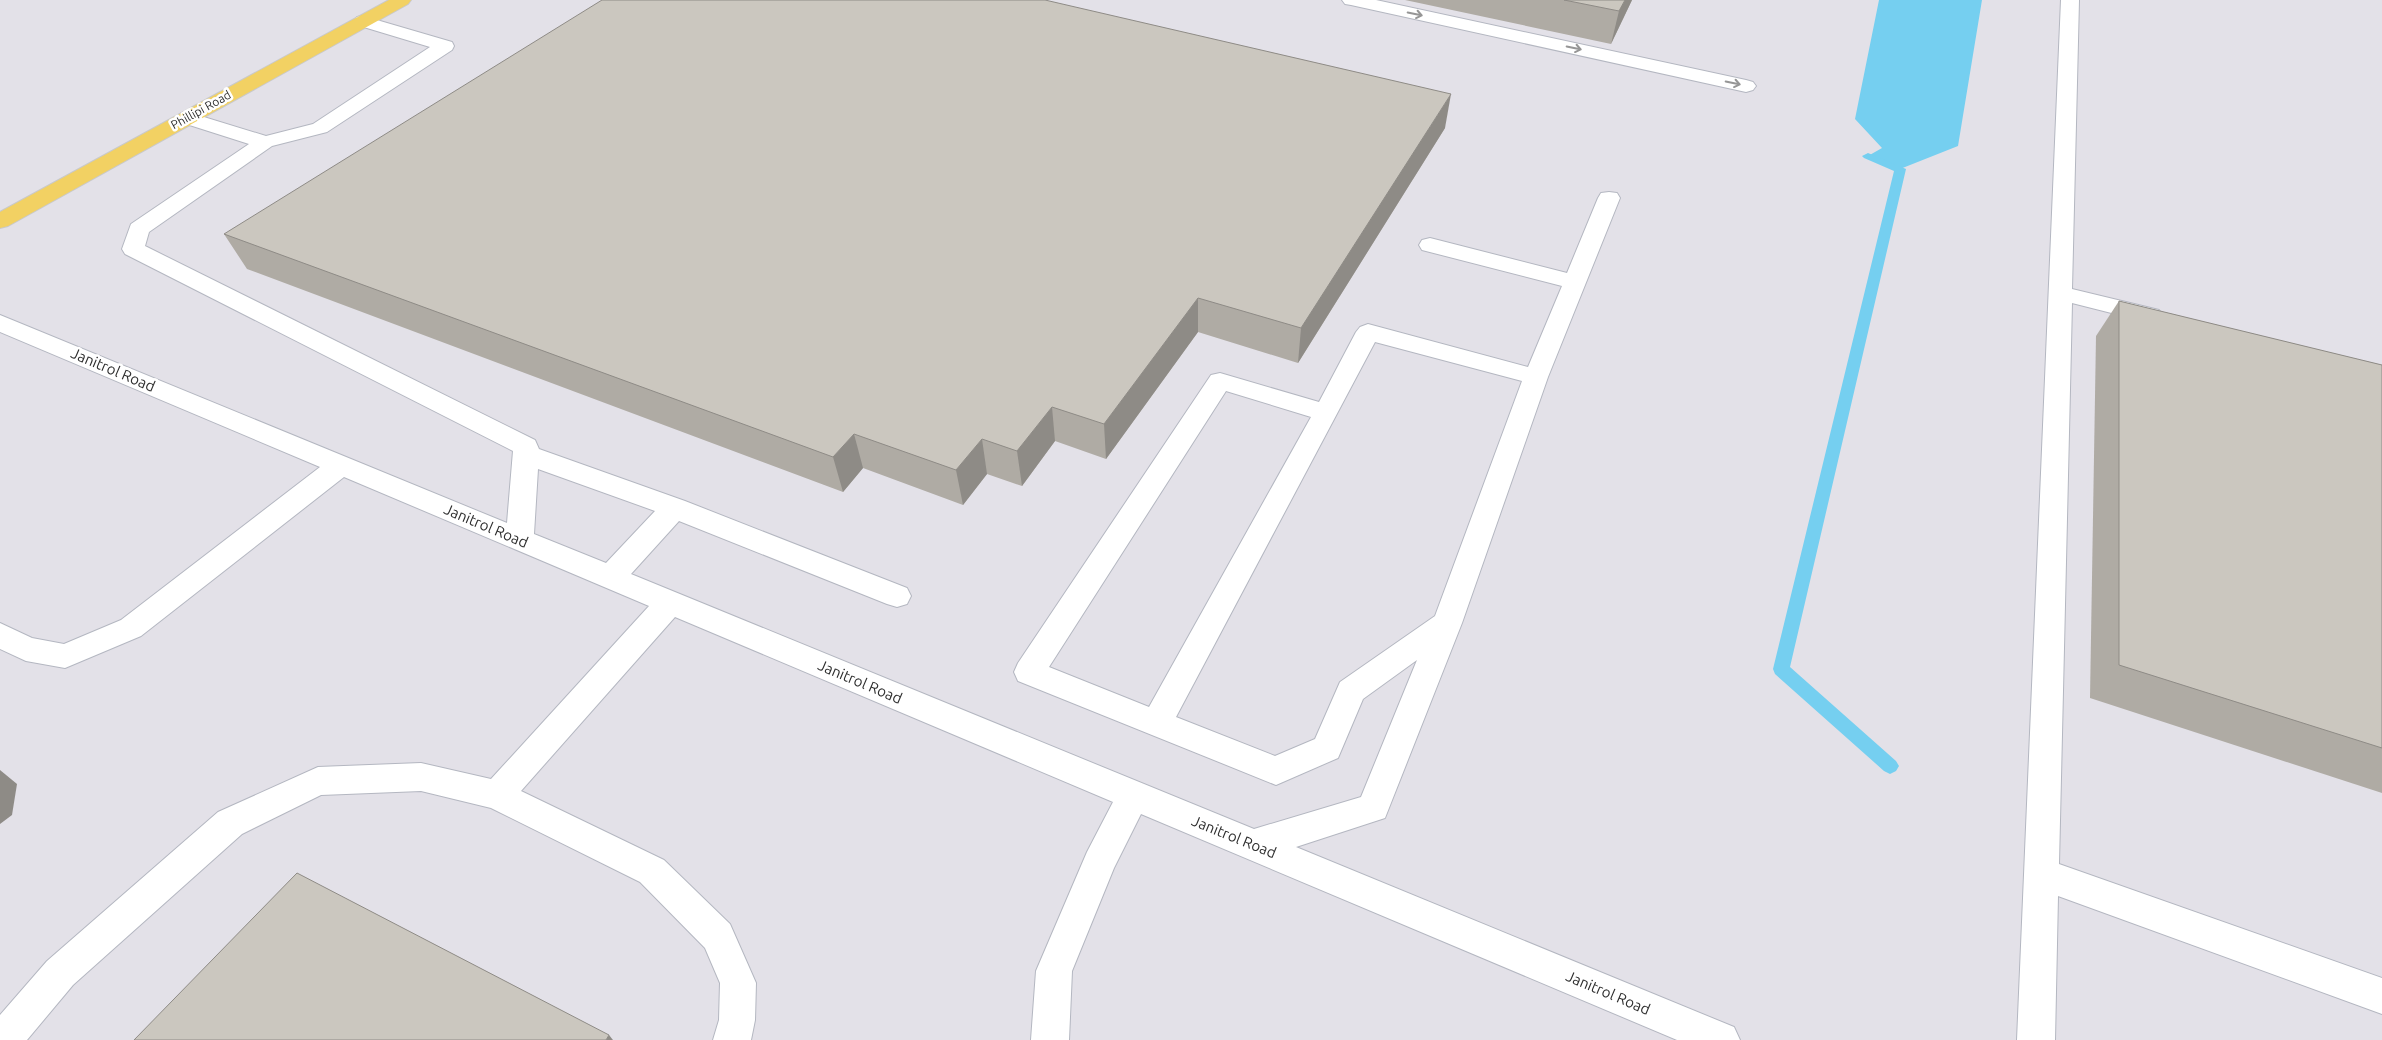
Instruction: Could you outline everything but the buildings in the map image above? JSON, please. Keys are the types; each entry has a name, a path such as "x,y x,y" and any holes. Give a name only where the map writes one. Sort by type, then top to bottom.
{"main road":[{"name":"Phillipi Road","path":"0,221 402,0"}],"street":[{"path":"1351,0 1746,86"},
{"path":"2036,1040 2070,0"},
{"path":"363,21 445,46 320,128 265,142 139,229 133,249 526,447 520,540"},
{"path":"187,118 265,142"},
{"path":"1252,845 1373,808 1447,623 1536,378 1609,198"},
{"path":"1430,245 1576,282"},
{"path":"2060,293 2174,320"},
{"name":"Janitrol Road","path":"0,324 1721,1040"},
{"path":"1156,724 1326,413 1368,332 1536,378"},
{"path":"1326,413 1220,381 1030,672 1276,771 1327,748 1352,691 1447,623"},
{"path":"525,454 675,508 897,596"},
{"path":"0,635 26,649 65,656 131,628 341,465"},
{"path":"610,578 675,508"},
{"path":"497,795 670,603"},
{"path":"3,1040 60,973 230,823 318,782 421,777 497,795 652,871 718,936 738,983 737,1020 732,1040"},
{"path":"1050,1040 1054,971 1099,863 1133,796"},
{"path":"2041,874 2382,996"}],"shaded area":[{"path":"0,0 2382,0 2382,1040 0,1040"}],"water":[{"path":"1879,0 1982,0 1958,146 1900,169 1868,156 1882,148 1855,119"}],"waterway":[{"path":"1868,156 1900,169 1781,669 1890,766"}]}
